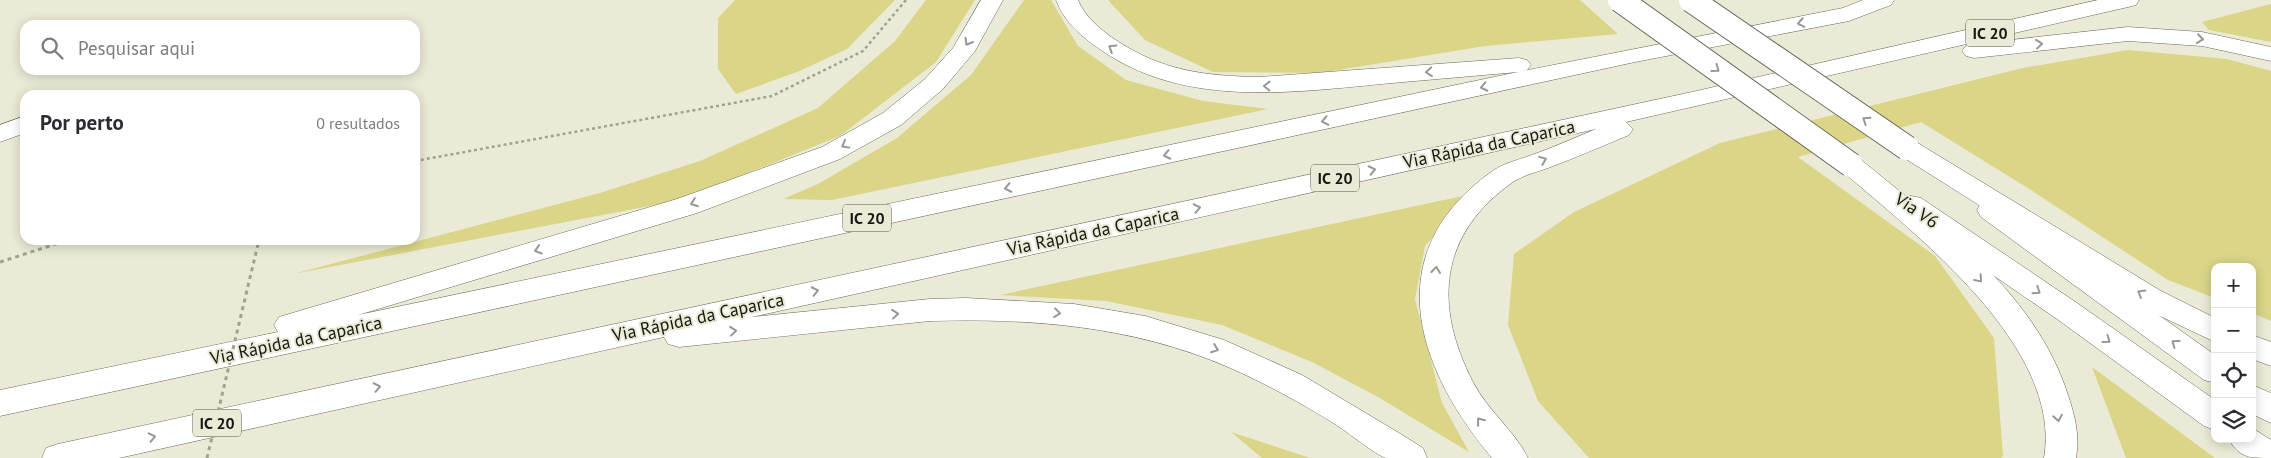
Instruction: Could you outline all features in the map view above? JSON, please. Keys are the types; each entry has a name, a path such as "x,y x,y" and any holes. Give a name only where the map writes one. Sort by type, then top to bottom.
{"main road":[{"path":"98,382 687,206 832,153 892,119 934,84 963,51 992,0"},
{"path":"1066,0 1083,25 1106,45 1137,63 1176,78 1222,84 1276,86 1635,55"},
{"name":"Via V6","path":"1620,0 1851,165 2067,311 2211,415"},
{"path":"1691,0 1907,148 2211,368"},
{"name":"Via Rápida da Caparica","path":"0,403 1635,55 1849,14 1883,0"},
{"name":"Via Rápida da Caparica","path":"58,458 1851,65 2128,0"},
{"path":"1851,65 2128,34 2202,39 2271,54"},
{"path":"1512,458 1474,414 1454,380 1442,350 1434,320 1434,291 1437,263 1444,241 1458,217 1479,195 1505,176 1692,100"},
{"path":"0,134 20,126"},
{"path":"1907,148 2151,299 2211,329"},
{"path":"1851,165 1967,266 2022,332 2042,365 2053,392 2060,422 2060,458"},
{"path":"546,350 930,310 995,308 1078,316 1165,333 1221,351 1305,390 1359,422 1411,458"},
{"path":"2256,348 2271,354"},
{"path":"2253,398 2271,410"},
{"path":"2250,443 2271,458"}],"path":[{"path":"420,160 772,96 863,51 906,0"},
{"path":"0,262 53,245"},
{"path":"207,458 258,245"}],"shaded area":[{"path":"735,0 895,0 847,49 797,72 736,94 718,69 718,18"},
{"path":"926,0 975,0 936,62 840,136 681,200 293,274 403,245 420,245 420,240 600,193 700,161 818,108 895,41"},
{"path":"1024,0 1051,0 1078,46 1126,80 1203,101 1268,109 832,200 783,199 818,184 897,138 971,75"},
{"path":"1108,0 1580,0 1618,34 1485,46 1320,73 1213,72 1145,40"},
{"path":"2271,4 2271,42 2209,30 2202,22"},
{"path":"2128,50 2227,59 2271,71 2271,321 2256,315 2256,263 2211,263 2211,296 2168,280 2031,190 1921,122 1798,157 1935,256 1994,338 2003,456 2001,458 1589,458 1538,401 1508,325 1514,254 1574,212 1720,143 2023,68"},
{"path":"1472,194 1425,246 1415,299 1442,403 1469,452 1378,397 1312,362 1222,325 1106,301 1000,295"},
{"path":"2092,367 2215,458 2126,458"},
{"path":"1231,432 1310,458 1262,458"}]}
